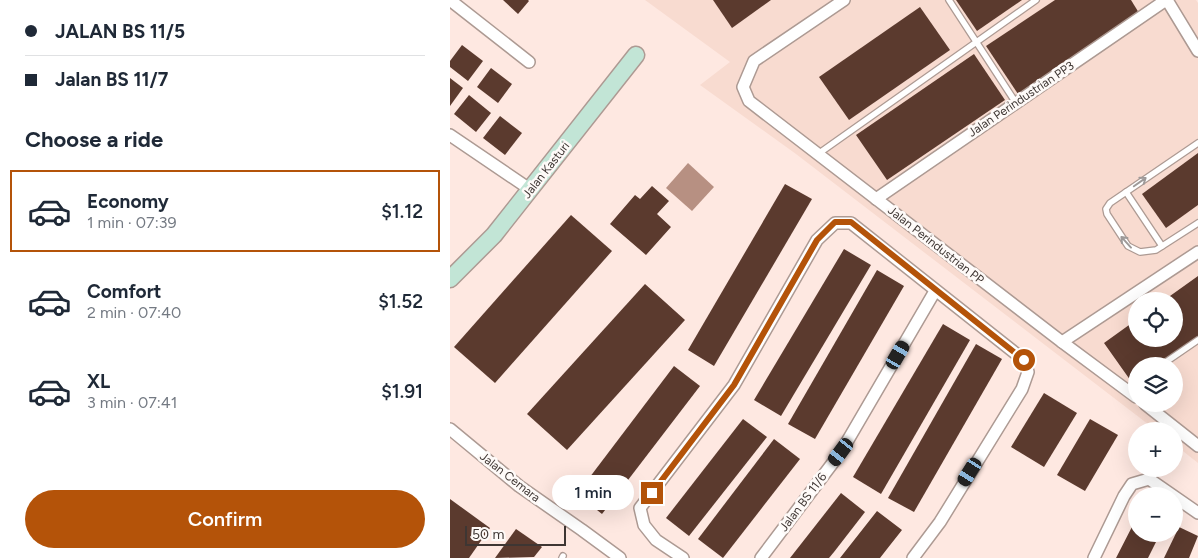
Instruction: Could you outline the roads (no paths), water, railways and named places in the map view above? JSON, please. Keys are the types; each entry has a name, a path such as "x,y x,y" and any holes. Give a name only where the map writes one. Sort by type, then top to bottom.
{"street":[{"path":"450,0 529,62"},
{"name":"Jalan Perindustrian PP","path":"844,0 754,61 743,87 750,101 1062,342 1128,383"},
{"path":"1167,0 1198,50"},
{"name":"Jalan Perindustrian PP3","path":"876,199 1167,0"},
{"name":"Jalan Kasturi","path":"450,279 478,252 531,190 636,55"},
{"path":"450,135 531,190"},
{"path":"683,558 656,540 644,525 640,508 734,385 817,240 835,222 851,222 935,291 1024,360 1028,372 1022,389 940,522 913,558"},
{"path":"1062,342 1198,252"},
{"name":"Jalan BS 11/6","path":"761,558 841,452 935,291"},
{"path":"1155,412 1198,446"},
{"name":"Jalan Cemara","path":"450,429 519,486 582,530 616,557"},
{"path":"1094,558 1124,496 1132,484 1150,479 1198,513"}],"lane":[{"path":"949,0 1016,103"},
{"path":"818,154 1036,0"},
{"path":"1198,143 1110,203 1106,209 1128,246 1140,252 1148,252 1162,246 1198,223"},
{"path":"1126,192 1162,246"},
{"path":"1173,357 1198,340"}]}
